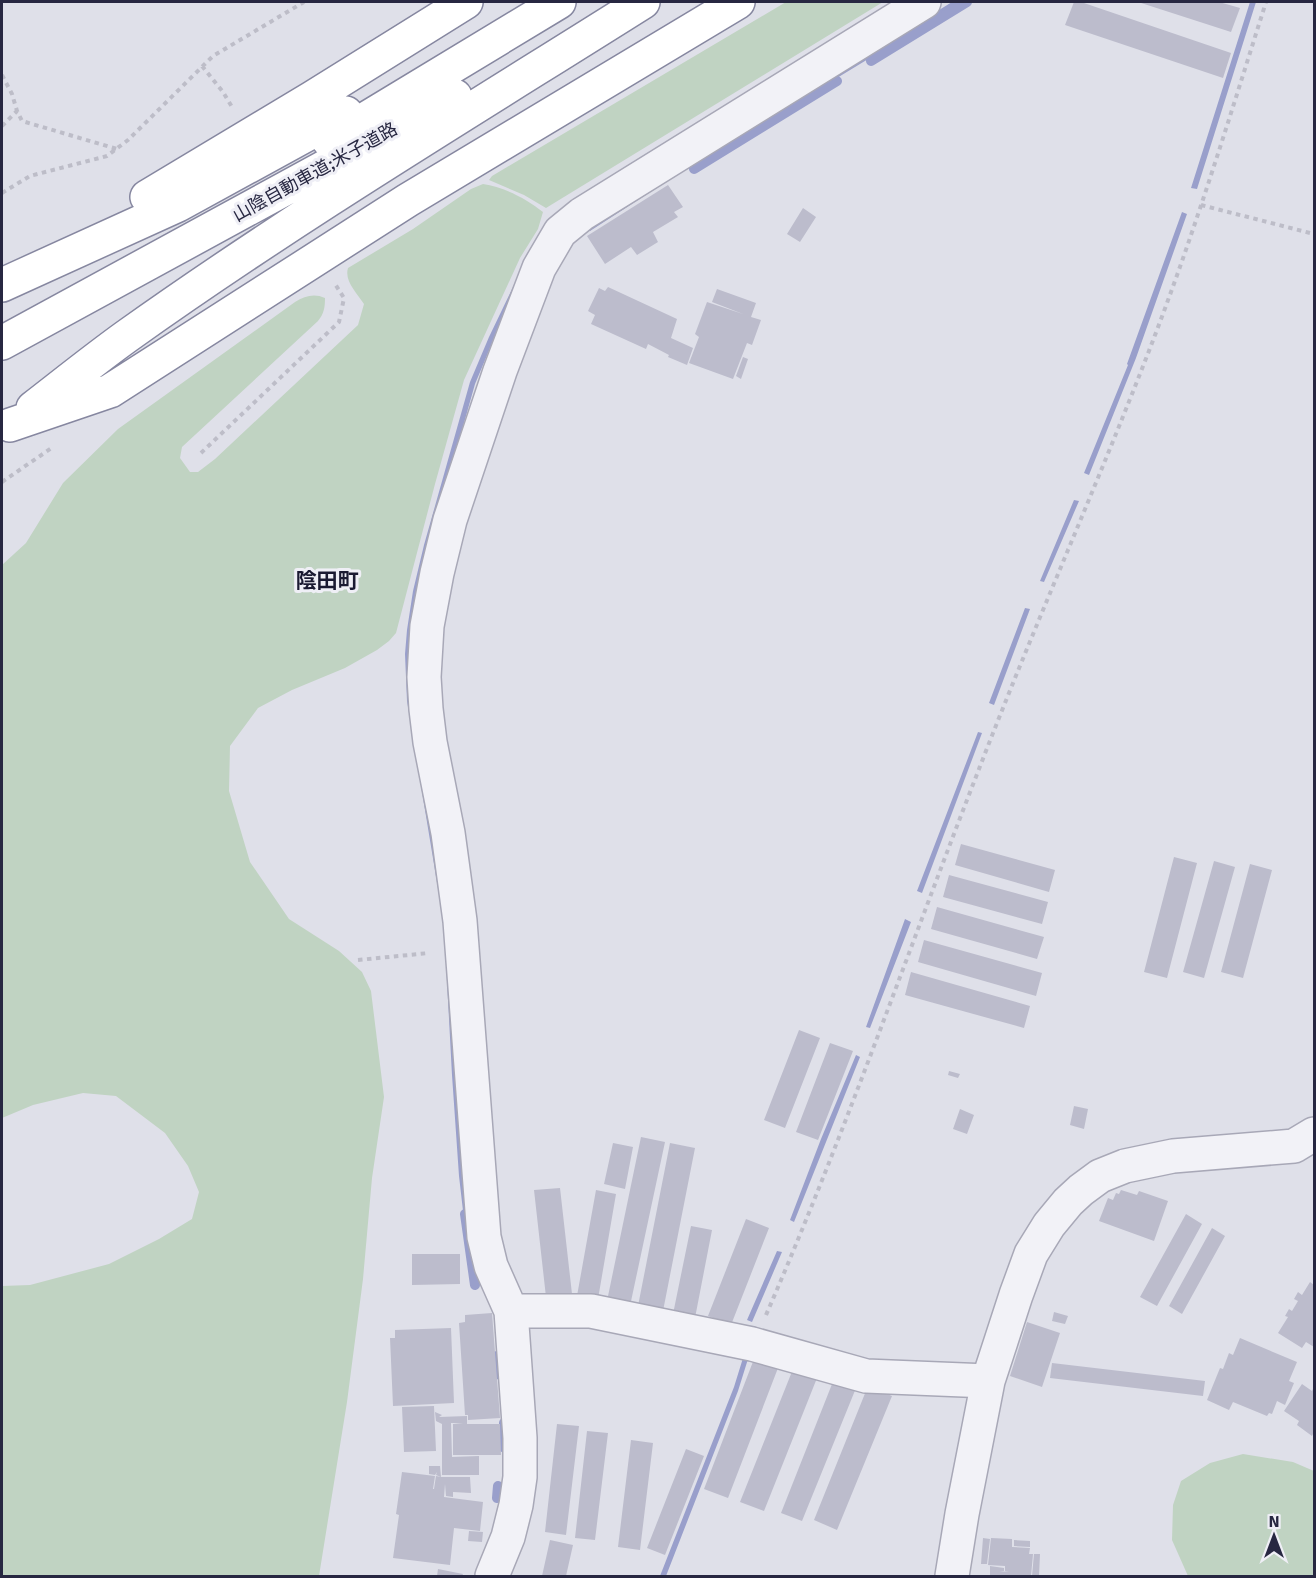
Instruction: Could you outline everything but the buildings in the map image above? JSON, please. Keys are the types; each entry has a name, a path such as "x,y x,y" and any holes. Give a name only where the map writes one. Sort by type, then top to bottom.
{"highway":[{"path":"2,285 466,2"},
{"path":"2,285 178,205 546,2"},
{"name":"山陰自動車道;米子道路","path":"2,341 559,2"},
{"name":"山陰自動車道;米子道路","path":"2,341 628,2"},
{"path":"6,428 126,337 243,256 371,172 643,2"},
{"path":"6,428 110,391 408,200 738,2"}],"street":[{"path":"492,1576 508,1536 516,1505 520,1477 520,1438 511,1311 491,1266 484,1237 460,921 448,833 426,710 424,677 427,626 450,520 500,371 539,268 560,232 582,214 924,2"},
{"path":"952,1576 988,1381 1031,1254 1049,1225 1081,1190 1100,1176 1125,1166 1173,1156 1294,1146 1314,1134"},
{"path":"511,1311 591,1311 756,1345 866,1376 988,1381"}],"path":[{"path":"2,194 30,176 107,156 128,140 213,56 304,2"},
{"path":"756,1345 761,1327 798,1242 858,1089 998,721 1153,341 1201,205 1266,2"},
{"path":"2,75 22,121 117,148"},
{"path":"2,126 17,111"},
{"path":"1201,205 1314,234"},
{"path":"358,960 433,953"}],"green space":[{"path":"786,2 883,2 546,208 524,195 489,180 492,176"},
{"path":"483,184 515,194 543,212 538,229 520,258 464,380 396,633 377,650 345,668 292,690 258,708 230,746 229,791 250,862 289,919 339,951 362,972 371,991 384,1097 372,1178 363,1279 347,1402 319,1576 2,1576 2,1286 30,1285 109,1264 159,1239 192,1219 199,1192 188,1166 165,1133 116,1096 83,1093 33,1105 2,1118 2,565 26,543 63,483 118,429 295,302 310,296 325,298 324,310 318,321 182,447 180,458 190,472 198,472 215,459 358,325 364,304 349,282 348,268 413,229 471,189"},
{"path":"1243,1454 1293,1462 1314,1471 1314,1576 1188,1576 1172,1540 1173,1505 1181,1481 1210,1463"}],"water":[{"path":"952,2 962,2 672,178 590,231 588,228"},
{"path":"1250,2 1256,2 1197,189 1191,188"},
{"path":"1182,212 1187,214 1136,358 1089,475 1084,473 1128,365"},
{"path":"525,262 529,265 475,384 433,533 442,884 469,1226 465,1228 452,1075 444,925 407,701 405,654 413,591 470,382"},
{"path":"1074,500 1079,501 1044,582 1040,581"},
{"path":"1025,608 1030,609 994,705 989,703"},
{"path":"978,732 982,733 922,893 917,891"},
{"path":"905,919 911,922 870,1028 866,1027"},
{"path":"856,1055 860,1057 794,1222 790,1220"},
{"path":"777,1251 782,1252 752,1322 747,1320"},
{"path":"743,1358 748,1359 738,1391 666,1576 660,1576 734,1387"}],"waterway":[{"path":"871,61 967,2"},
{"path":"694,169 837,81"},
{"path":"465,1214 475,1285"},
{"path":"497,1356 500,1375"},
{"path":"503,1447 504,1423"},
{"path":"497,1498 498,1486"}],"district":[{"name":"陰田町","path":"327,581"}]}
